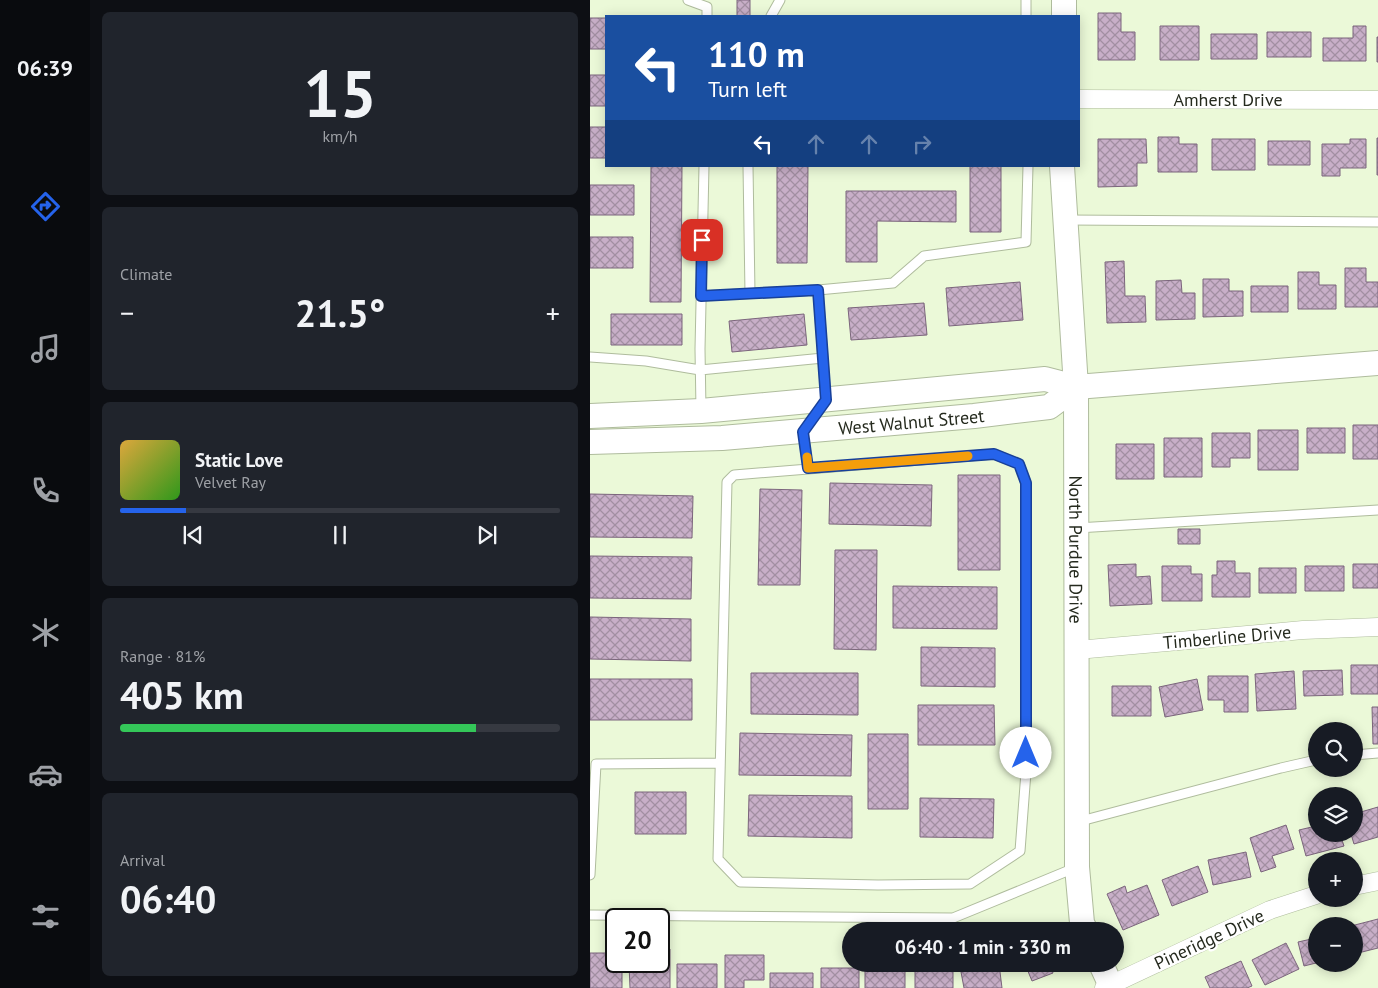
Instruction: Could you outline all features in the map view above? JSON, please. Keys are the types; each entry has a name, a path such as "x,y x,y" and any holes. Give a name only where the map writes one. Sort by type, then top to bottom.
{"main road":[{"path":"1064,0 1064,15"},
{"name":"North Purdue Drive","path":"1062,167 1076,387 1077,867 1082,922"},
{"name":"West Walnut Street","path":"590,416 701,410 826,400 1045,379 1076,387 1378,363"},
{"name":"West Walnut Street","path":"590,442 712,439 921,422 1049,407 1076,387"}],"street":[{"name":"Amherst Drive","path":"1080,99 1378,100"},
{"name":"Timberline Drive","path":"1077,650 1303,630 1378,627"},
{"path":"1363,884 1378,881"},
{"name":"Pineridge Drive","path":"1107,981 1270,910 1308,898"}],"lane":[{"path":"688,0 707,7 707,15"},
{"path":"772,15 780,0"},
{"path":"1026,0 1026,15"},
{"path":"701,410 704,167"},
{"path":"748,167 750,293"},
{"path":"701,296 818,290 893,283 924,256 1026,242 1028,167"},
{"path":"1065,220 1378,222"},
{"path":"808,468 803,432 826,400 818,290"},
{"path":"590,357 646,361 700,370 823,358"},
{"path":"994,454 1019,464 1026,483 1026,772 1020,851 970,884 878,885 740,882 718,859 727,482 734,475 808,468 994,454"},
{"path":"1077,528 1378,510"},
{"path":"1363,754 1378,753"},
{"path":"1077,822 1308,762"},
{"path":"590,875 596,764 720,763"},
{"path":"590,916 954,918 1077,867"}],"building":[{"path":"737,0 750,0 750,15 737,15"},
{"path":"1098,13 1121,13 1121,32 1135,32 1135,60 1098,60"},
{"path":"590,18 605,18 605,49 590,49"},
{"path":"1160,26 1199,26 1199,60 1160,60"},
{"path":"1353,26 1366,26 1366,61 1323,61 1323,38 1353,38"},
{"path":"1267,32 1311,32 1311,57 1267,57"},
{"path":"1211,34 1257,34 1257,59 1211,59"},
{"path":"1378,37 1378,62 1377,62"},
{"path":"590,75 605,75 605,106 590,106"},
{"path":"590,127 605,127 605,158 590,158"},
{"path":"1158,137 1179,137 1179,144 1197,144 1197,172 1158,172"},
{"path":"1378,138 1378,175 1377,175"},
{"path":"1098,139 1146,139 1147,163 1137,163 1137,186 1098,187"},
{"path":"1212,139 1255,139 1255,170 1212,170"},
{"path":"1350,139 1366,139 1366,168 1340,168 1340,176 1322,176 1322,144 1350,144"},
{"path":"1268,141 1310,141 1310,165 1268,165"},
{"path":"651,167 682,167 681,302 650,302"},
{"path":"777,167 808,167 807,263 777,263"},
{"path":"970,167 1001,167 1001,232 970,232"},
{"path":"590,185 634,185 634,215 590,215"},
{"path":"846,191 956,191 956,222 877,221 877,262 846,262"},
{"path":"590,237 633,237 633,268 590,268"},
{"path":"1124,261 1125,296 1145,296 1146,322 1107,323 1105,262"},
{"path":"1345,268 1366,268 1366,282 1378,282 1378,307 1345,307"},
{"path":"1298,272 1319,272 1319,285 1336,285 1336,309 1298,309"},
{"path":"1203,279 1229,279 1229,291 1243,291 1243,316 1203,317"},
{"path":"1181,280 1182,293 1195,293 1195,319 1156,320 1156,281"},
{"path":"1020,282 1023,320 949,326 946,288"},
{"path":"1251,286 1288,286 1288,312 1251,312"},
{"path":"924,303 927,335 851,340 848,308"},
{"path":"611,314 682,314 682,345 611,345"},
{"path":"804,314 807,345 732,352 729,321"},
{"path":"1353,425 1378,425 1378,459 1353,459"},
{"path":"1307,428 1345,428 1345,453 1307,453"},
{"path":"1258,430 1298,430 1298,470 1258,470"},
{"path":"1212,433 1250,433 1250,458 1230,458 1230,467 1212,467"},
{"path":"1164,438 1202,438 1202,477 1164,477"},
{"path":"1116,444 1154,444 1154,479 1116,479"},
{"path":"958,475 1000,475 1000,570 958,570"},
{"path":"830,483 932,485 931,526 829,524"},
{"path":"760,489 802,490 800,585 758,585"},
{"path":"590,494 693,496 692,538 590,537"},
{"path":"1178,529 1200,529 1200,544 1178,544"},
{"path":"835,550 877,550 876,650 834,649"},
{"path":"590,556 692,557 691,599 590,598"},
{"path":"1217,561 1235,561 1235,573 1250,573 1250,597 1212,597 1212,575 1217,575"},
{"path":"1136,564 1136,577 1150,576 1152,604 1110,606 1108,565"},
{"path":"1353,564 1378,564 1378,588 1353,588"},
{"path":"1162,566 1191,566 1191,574 1202,574 1202,601 1162,601"},
{"path":"1305,566 1344,566 1344,591 1305,591"},
{"path":"1259,568 1296,568 1296,593 1259,593"},
{"path":"893,586 997,587 997,629 893,628"},
{"path":"590,617 691,619 691,661 590,659"},
{"path":"921,647 995,648 995,687 921,686"},
{"path":"1351,665 1378,665 1378,694 1351,694"},
{"path":"1342,670 1343,695 1304,696 1303,671"},
{"path":"1294,671 1296,709 1257,711 1255,674"},
{"path":"751,673 858,673 858,715 751,714"},
{"path":"1208,676 1248,676 1248,712 1224,712 1224,700 1208,700"},
{"path":"590,679 692,679 692,720 590,720"},
{"path":"1197,679 1203,710 1165,717 1159,687"},
{"path":"1112,686 1151,686 1151,716 1112,716"},
{"path":"918,705 994,705 995,745 918,745"},
{"path":"1372,707 1378,707 1378,744 1373,744"},
{"path":"740,733 852,735 851,776 739,775"},
{"path":"868,734 908,734 908,809 868,809"},
{"path":"635,792 686,792 686,834 635,834"},
{"path":"749,795 852,796 852,838 748,836"},
{"path":"920,798 994,799 993,838 920,837"},
{"path":"1378,807 1378,837 1363,841 1363,811"},
{"path":"1286,825 1294,849 1272,856 1276,867 1261,872 1250,838"},
{"path":"1308,828 1308,842 1343,842 1344,846 1321,852 1308,852 1308,855 1306,856 1299,830"},
{"path":"1246,852 1251,877 1213,885 1208,860"},
{"path":"1198,866 1208,892 1172,906 1162,880"},
{"path":"1147,885 1159,915 1124,930 1124,922 1119,922 1107,894 1125,886 1127,893"},
{"path":"1378,919 1378,948 1363,952 1363,923"},
{"path":"1308,940 1308,965 1304,966 1298,942"},
{"path":"1286,943 1299,969 1265,985 1252,960"},
{"path":"590,953 605,953 605,973 622,973 622,988 590,988"},
{"path":"725,955 764,955 764,980 744,980 744,988 725,988"},
{"path":"1241,961 1252,986 1247,988 1210,988 1205,977"},
{"path":"677,964 717,964 717,988 677,988"},
{"path":"821,968 842,968 842,972 859,972 859,988 821,988"},
{"path":"865,972 905,972 905,988 865,988"},
{"path":"915,972 953,972 953,988 915,988"},
{"path":"961,972 1000,972 1002,988 964,988"},
{"path":"1028,972 1053,972 1053,973 1032,981"},
{"path":"629,973 670,973 670,988 630,988"},
{"path":"770,973 813,973 813,988 770,988"}],"slow traffic":[{"path":"807,457 808,468 968,456"}],"route":[{"path":"702,240 701,296 818,290 826,400 803,432 808,468 994,454 1019,464 1026,483 1026,753"}]}
